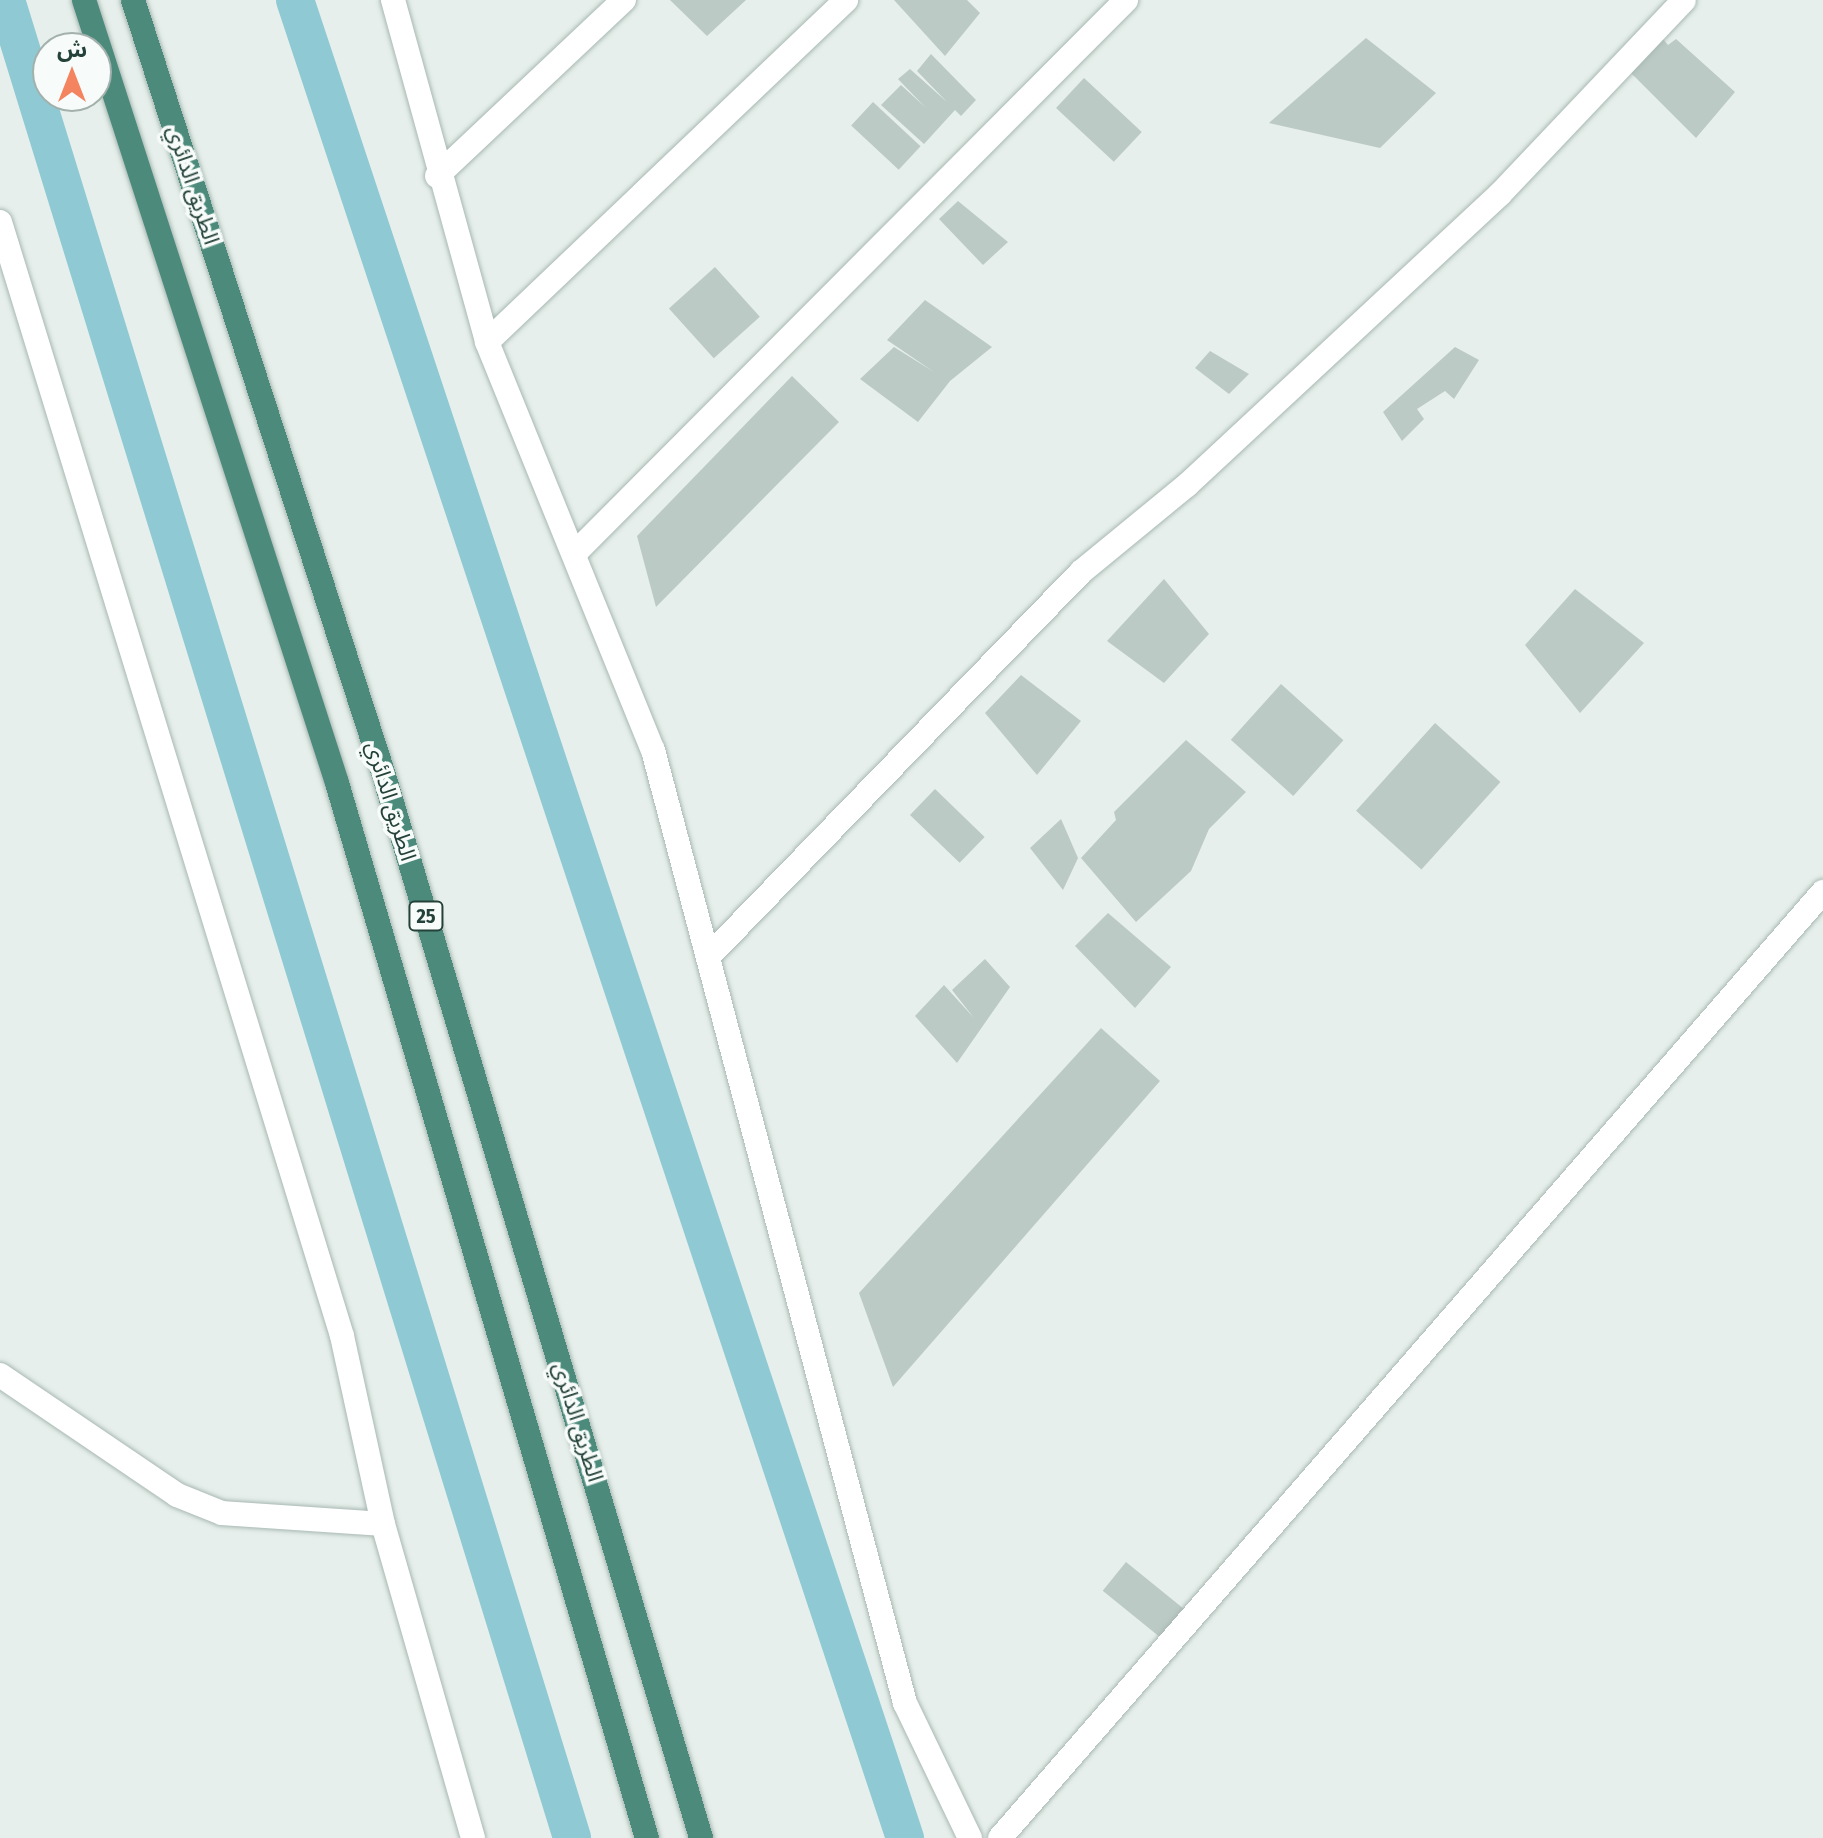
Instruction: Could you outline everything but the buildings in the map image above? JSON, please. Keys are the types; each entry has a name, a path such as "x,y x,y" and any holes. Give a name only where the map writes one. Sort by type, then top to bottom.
{"highway":[{"name":"الطريق الدائري","path":"84,0 337,783 647,1838"},
{"name":"الطريق الدائري","path":"133,0 382,769 701,1838"}],"street":[{"path":"437,176 624,0"},
{"path":"487,342 846,0"},
{"path":"577,551 1126,0"},
{"path":"710,955 1081,572 1187,485 1500,194 1684,0"},
{"path":"397,2 437,176 487,342 577,551 653,750 710,955 905,1703 970,1838"},
{"path":"0,222 342,1336 383,1524 473,1838"},
{"path":"1000,1838 1823,892"},
{"path":"0,1375 177,1495 222,1513 383,1524"}],"waterway":[{"path":"6,0 572,1838"},
{"path":"295,0 905,1838"}]}
